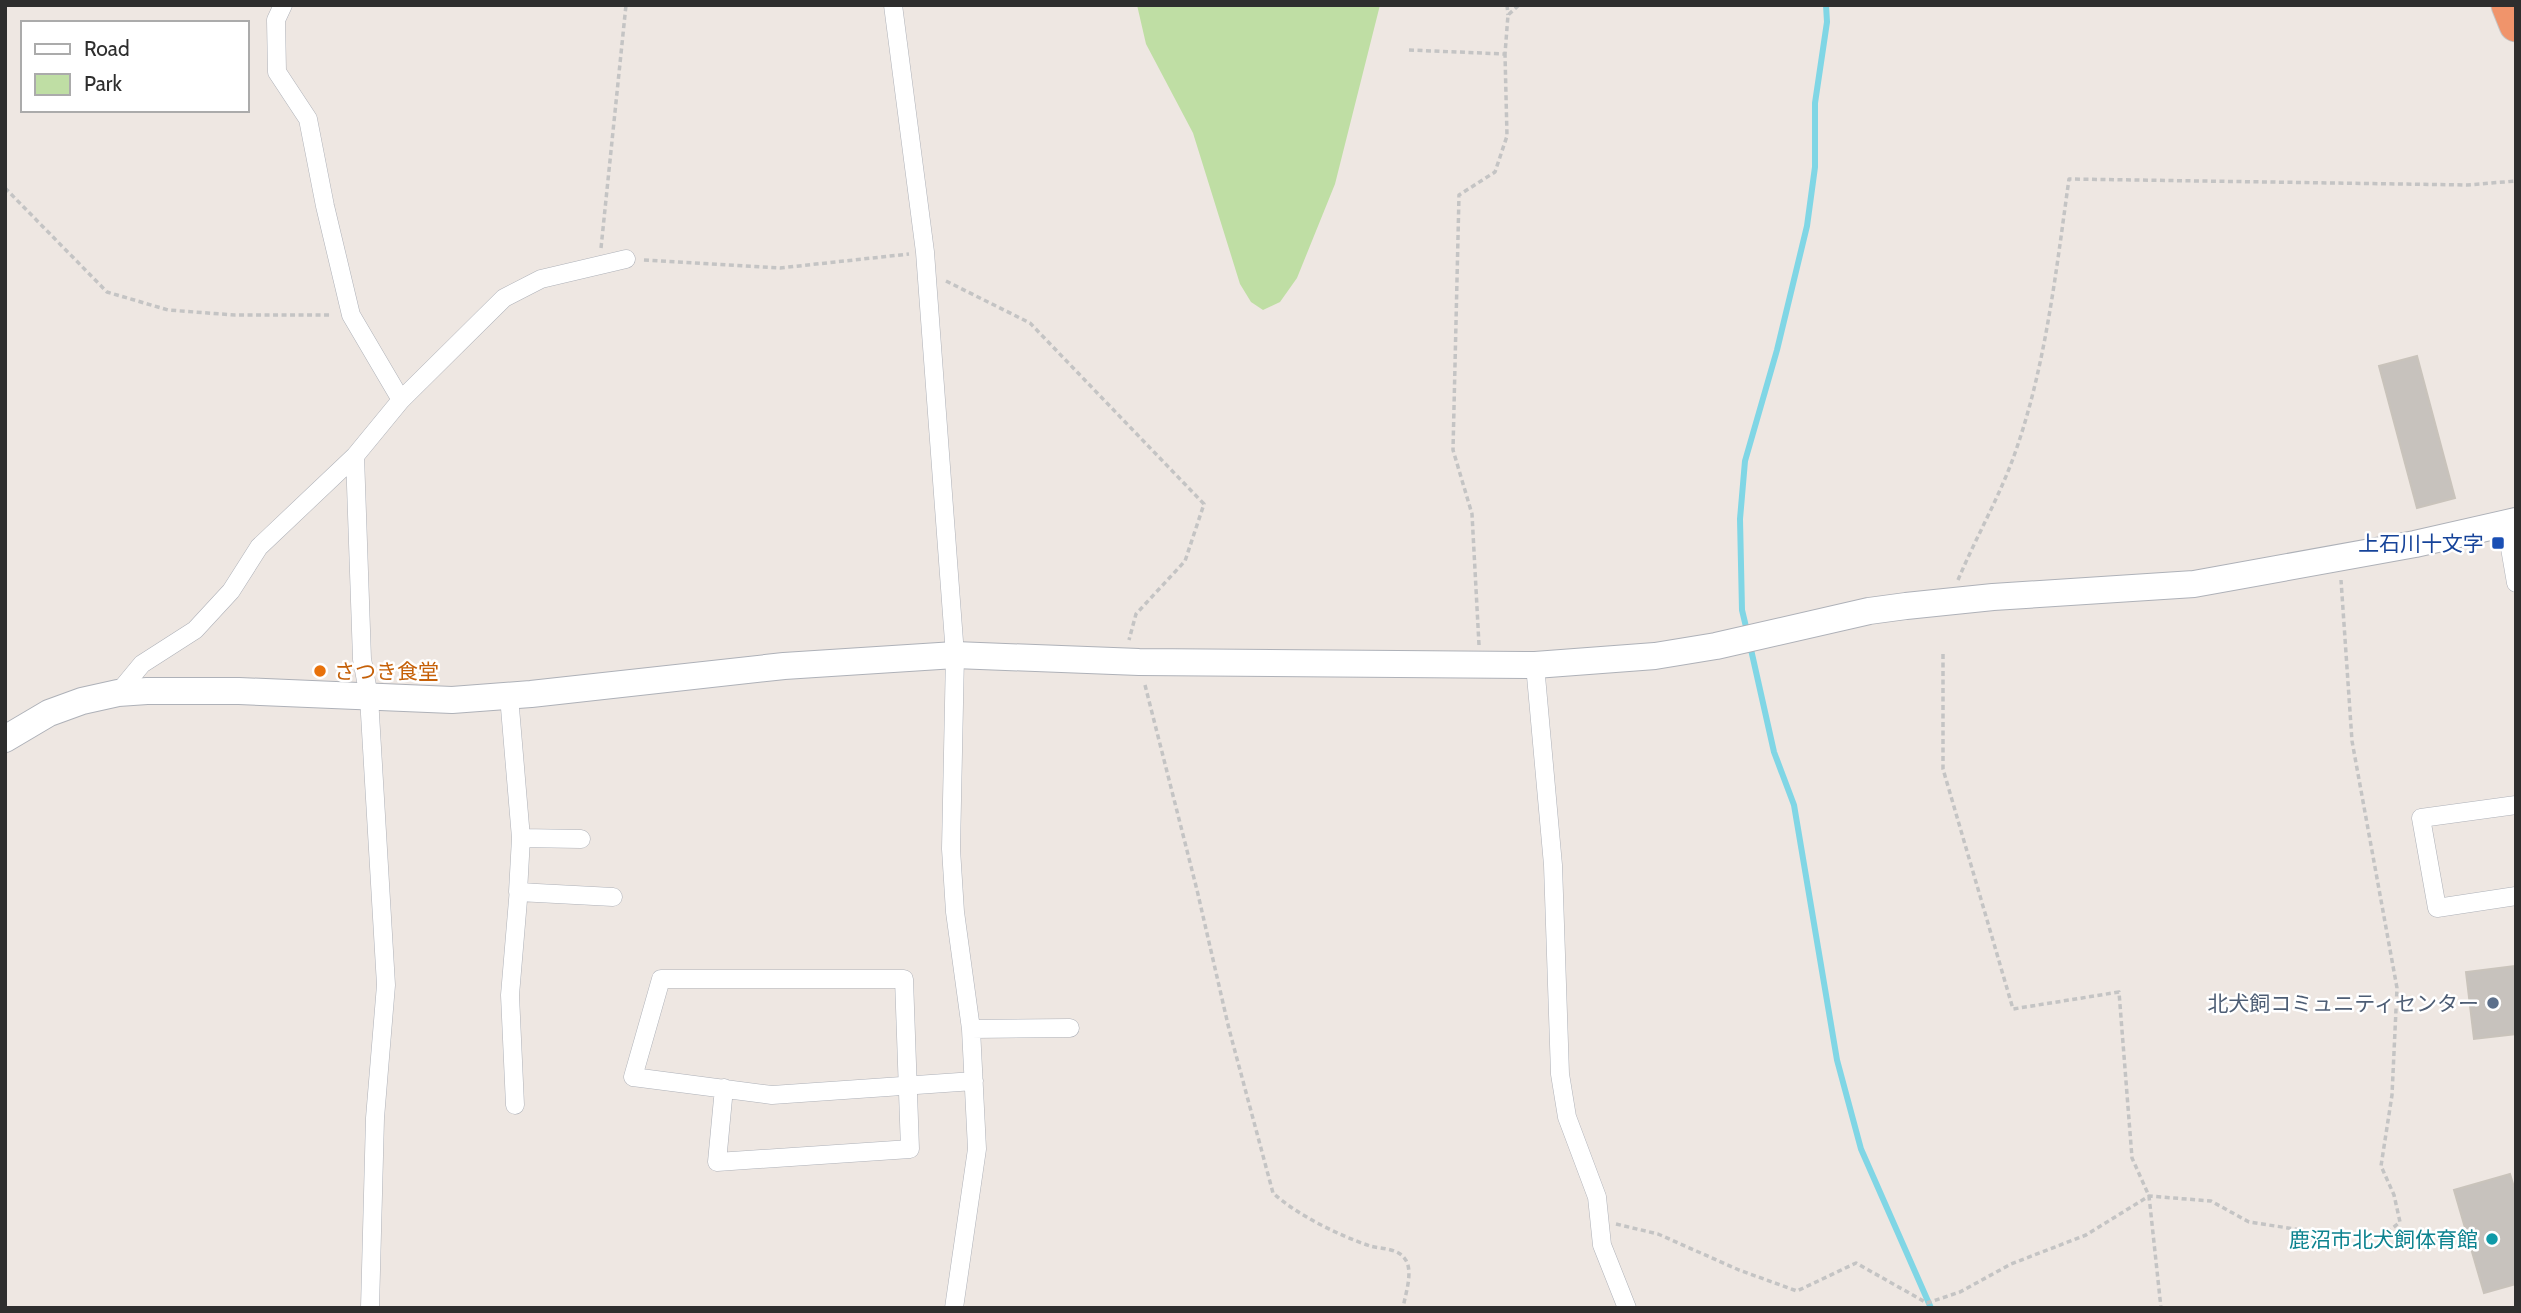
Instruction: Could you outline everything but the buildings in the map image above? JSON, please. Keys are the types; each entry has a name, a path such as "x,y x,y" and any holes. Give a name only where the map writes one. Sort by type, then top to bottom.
{"highway":[{"path":"2508,5 2516,25"}],"street":[{"path":"283,5 276,20 277,72 308,119 351,315 401,400"},
{"path":"893,5 925,253 955,655 951,849 955,912 971,1029 976,1149 954,1308"},
{"path":"117,694 142,664 195,630 231,591 259,547 355,456 401,400 504,298 541,279 626,259"},
{"path":"355,456 362,659 369,697 386,985 375,1118 370,1308"},
{"path":"5,739 49,713 82,701 117,694 178,690 452,699 509,696 797,665 955,655 1131,662 1535,665 1656,656 1716,646 1869,611 1949,601 2194,584 2511,523 2516,583"},
{"path":"1535,665 1553,865 1560,1074 1567,1117 1597,1197 1602,1245 1627,1308"},
{"path":"509,696 521,838 510,995 515,1105"},
{"path":"2516,805 2421,818 2437,908 2516,896"},
{"path":"521,838 581,839"},
{"path":"519,888 518,892 613,897"},
{"path":"724,1088 717,1162 910,1149 908,1085 904,979 661,979 633,1077 724,1088 772,1095 908,1085 974,1081"},
{"path":"971,1029 1070,1028"}],"path":[{"path":"600,264 626,5"},
{"path":"1480,664 1472,514 1453,450 1459,195 1495,172 1507,136 1507,5"},
{"path":"1508,15 1519,5"},
{"path":"1409,50 1505,54"},
{"path":"1949,601 2015,453 2037,377 2069,179 2467,185 2516,180"},
{"path":"5,188 107,292 168,310 235,315 351,315"},
{"path":"626,259 780,268 925,253"},
{"path":"926,272 1030,323 1204,504 1185,561 1136,614 1131,662 1197,890 1229,1029 1273,1193 1287,1206 1323,1225 1370,1245 1394,1251 1405,1259 1409,1271 1403,1308"},
{"path":"1600,1220 1658,1234 1797,1291 1856,1264 1927,1303 1960,1292 2011,1264 2086,1235 2149,1196 2211,1201 2249,1222 2308,1231 2373,1237 2389,1231 2400,1222 2394,1195 2381,1166 2392,1095 2397,988 2352,741 2340,558"},
{"path":"1943,654 1943,769 2013,1009 2119,992 2132,1158 2149,1196 2161,1308"}],"green space":[{"path":"1137,5 1380,5 1335,184 1297,278 1280,302 1263,310 1251,302 1240,284 1193,133 1146,44"}],"waterway":[{"path":"1747,631 1742,610 1740,519 1745,461 1777,350 1807,226 1815,167 1815,103 1827,22 1826,5"},
{"path":"1750,645 1774,752 1794,805 1837,1060 1861,1149 1931,1308"}],"place":[{"name":"上石川十文字","path":"2498,543"},
{"name":"さつき食堂","path":"320,671"},
{"name":"北犬飼コミュニティセンター","path":"2493,1003"},
{"name":"鹿沼市北犬飼体育館","path":"2492,1239"}]}
